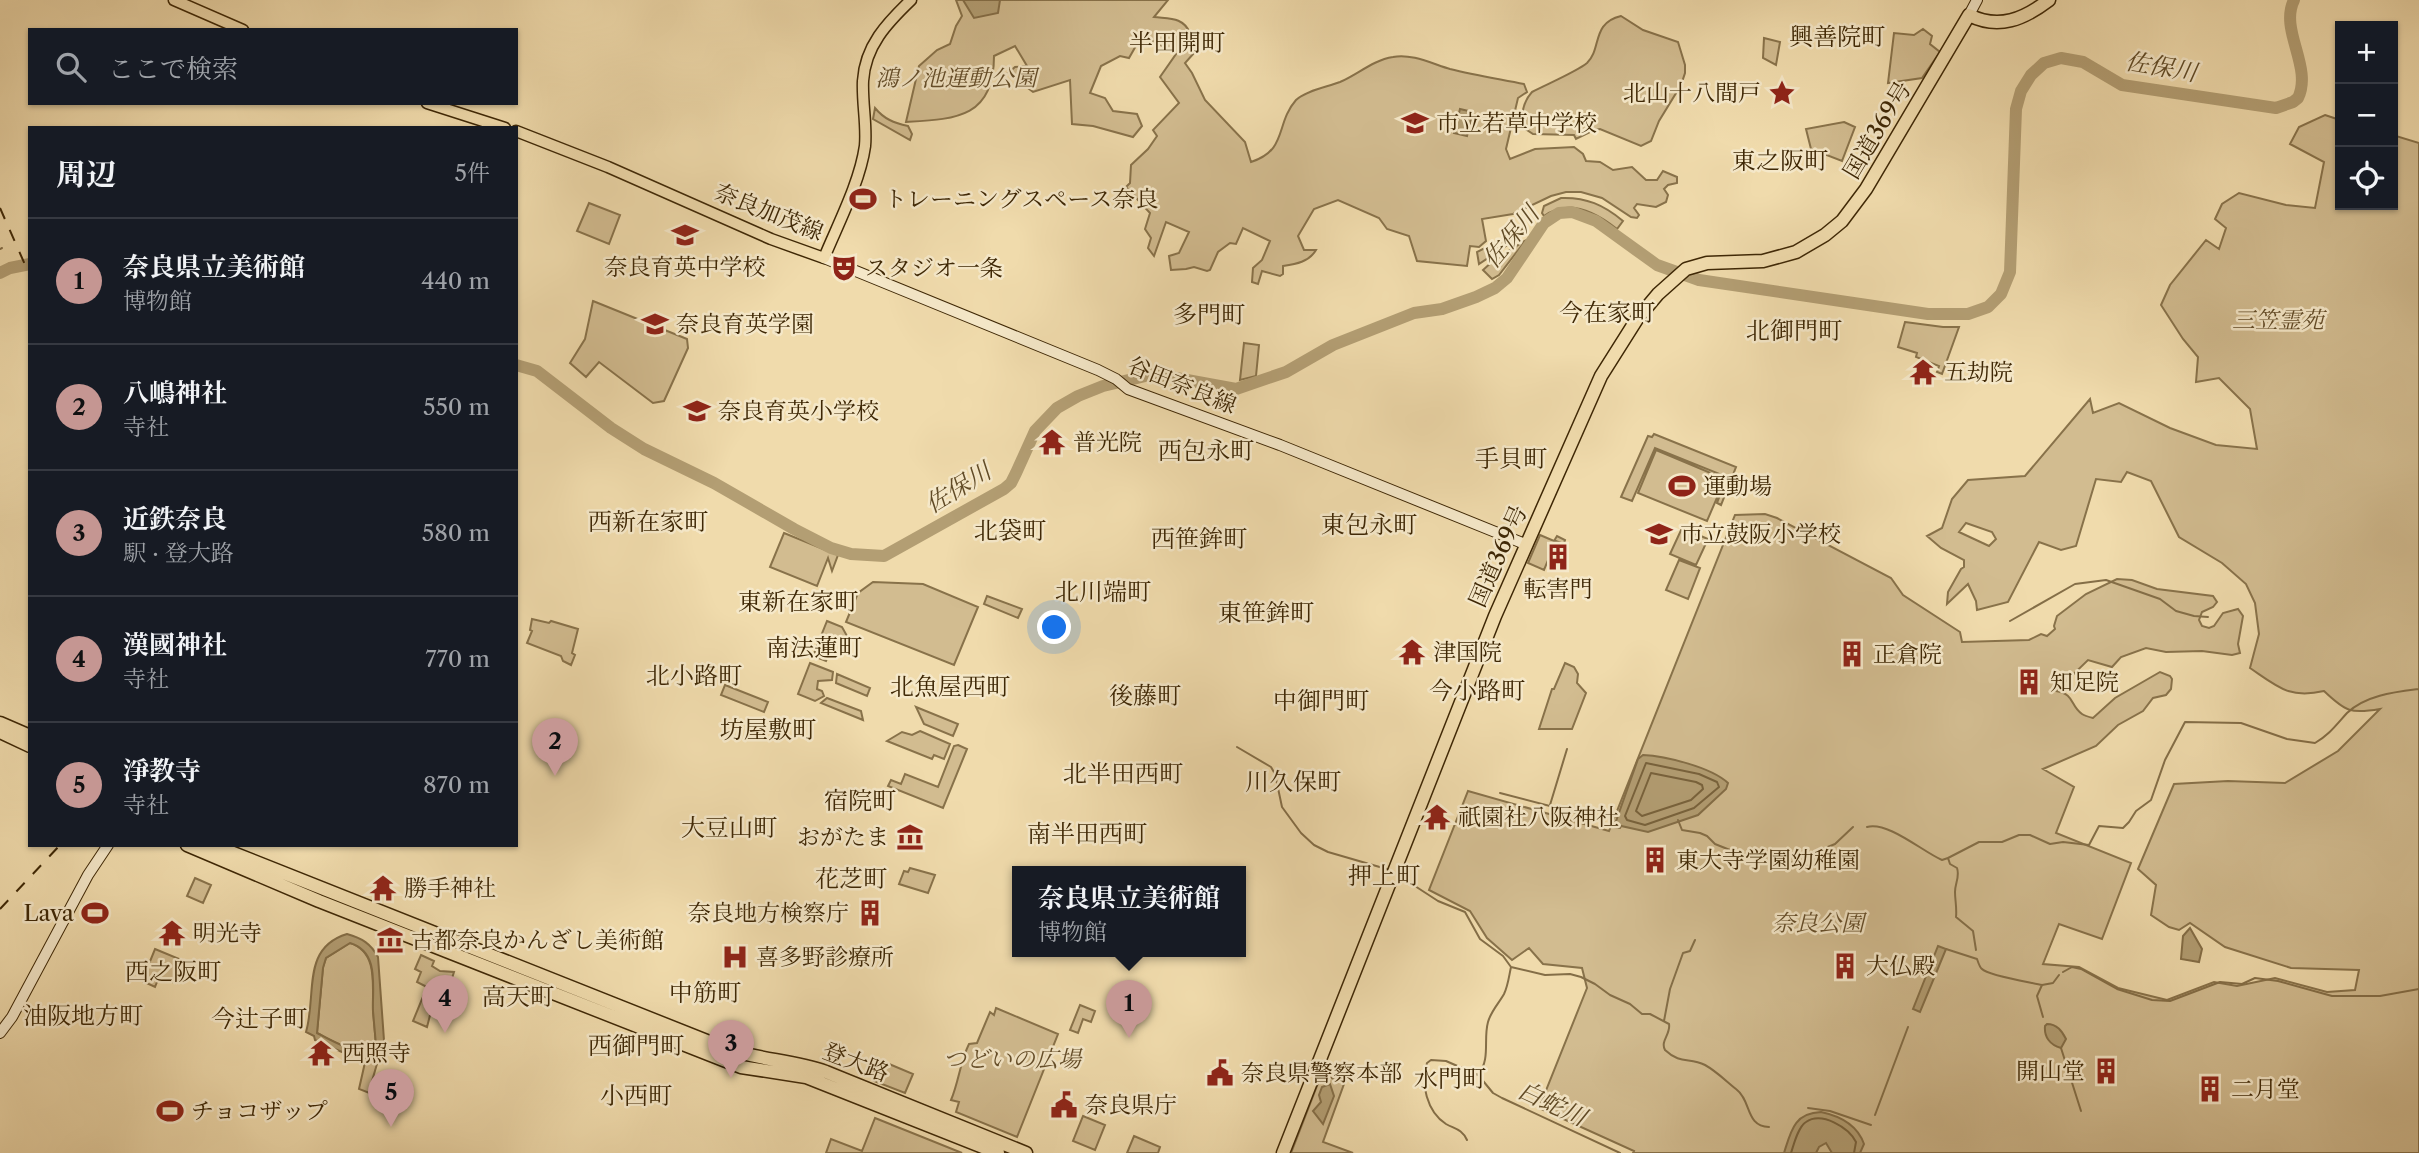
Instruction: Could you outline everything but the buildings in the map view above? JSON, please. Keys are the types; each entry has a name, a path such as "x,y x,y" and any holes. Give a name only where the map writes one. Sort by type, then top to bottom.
{"highway":[{"path":"1969,15 1981,21 2000,24 2020,19 2049,0"},
{"name":"国道369号","path":"1283,1153 1483,644 1601,376 1632,326 1657,294 1686,269 1707,263 1749,262 1787,256 1815,241 1842,221 1866,189 1969,15"},
{"path":"0,723 28,735"},
{"path":"0,732 28,745"},
{"path":"192,847 319,901 664,1030"},
{"path":"218,847 664,1030"},
{"name":"登大路","path":"664,1030 746,1056 809,1066 824,1077 998,1153"},
{"name":"登大路","path":"824,1077 1027,1153"}],"main road":[{"path":"174,0 238,28"},
{"name":"奈良加茂線","path":"518,132 583,157 771,239 824,258 855,180 864,146 863,81 866,61 881,30 911,0"},
{"path":"1969,15 1978,0"},
{"path":"433,105 499,126"},
{"name":"谷田奈良線","path":"824,258 1116,379 1126,388 1280,445 1525,544"},
{"path":"0,1033 12,1017 88,875 107,847"}],"green space":[{"name":"鴻ノ池運動公園","path":"956,0 1168,0 1154,17 1175,20 1187,28 1190,33 1186,39 1194,53 1185,63 1205,100 1245,142 1251,162 1271,151 1285,118 1300,97 1340,82 1379,61 1407,56 1450,69 1524,84 1527,92 1518,98 1506,149 1510,159 1535,149 1574,147 1583,154 1586,161 1600,162 1613,170 1632,167 1646,180 1657,180 1663,171 1677,177 1677,183 1664,189 1668,195 1666,202 1656,207 1637,204 1634,208 1639,215 1637,218 1631,217 1602,198 1581,192 1566,192 1513,214 1482,219 1486,241 1479,247 1470,246 1467,266 1417,261 1409,236 1387,229 1379,218 1338,200 1314,209 1298,236 1304,250 1316,250 1306,260 1283,266 1283,274 1280,276 1262,271 1258,284 1252,282 1253,268 1262,260 1270,241 1243,228 1236,244 1230,243 1218,252 1210,270 1194,267 1171,270 1169,256 1179,253 1189,232 1166,222 1154,256 1148,248 1151,238 1145,229 1150,213 1126,187 1130,183 1131,165 1157,136 1153,130 1179,103 1160,77 1176,54 1153,41 1137,44 1129,58 1120,56 1101,66 1090,93 1105,98 1113,111 1137,114 1142,126 1133,137 1093,126 1072,124 1070,80 1033,92 1008,73 1015,67 1027,66 1015,46 994,56 987,92 969,111 941,119 906,122 919,66 937,50 950,44 962,16"},
{"path":"1621,16 1643,30 1678,42 1685,65 1681,85 1659,121 1651,141 1641,146 1600,129 1576,139 1574,135 1533,134 1524,128 1523,109 1532,92 1587,63 1605,24"},
{"path":"1923,29 1932,36 1930,44 1940,52 1922,78 1888,83 1894,33 1914,35"},
{"path":"1764,38 1780,42 1776,65 1763,58"},
{"path":"875,108 890,120 908,126 912,134 910,140 873,119"},
{"name":"奈良公園","path":"2325,115 2335,118 2335,210 2398,210 2398,137 2419,143 2419,1153 1633,1153 1634,1151 1539,1108 1587,988 1582,968 1543,964 1529,948 1512,960 1487,938 1470,911 1429,890 1468,791 1609,831 1735,515 1765,514 1777,518 1891,578 1903,595 1960,632 1962,642 2029,640 2041,634 2047,636 2055,629 2057,616 2086,594 2117,579 2132,580 2157,589 2213,596 2217,602 2202,612 2199,620 2202,626 2209,628 2214,626 2223,613 2238,609 2243,616 2238,644 2240,653 2232,655 2202,651 2166,652 2146,648 2121,657 2112,667 2088,660 2056,691 2069,697 2082,714 2093,718 2115,698 2160,672 2172,679 2171,689 2166,695 2153,698 2143,711 2118,725 2096,746 2043,769 2074,787 2056,833 2131,863 2102,939 2059,924 2043,964 2079,967 2118,988 2167,1000 2214,982 2237,986 2275,978 2327,992 2355,990 2359,970 2291,968 2225,947 2190,923 2179,930 2169,927 2151,915 2156,885 2138,869 2174,784 2228,781 2285,783 2338,751 2380,709 2349,710 2324,691 2302,693 2284,690 2250,668 2259,634 2255,603 2246,584 2222,563 2179,537 2151,481 2127,472 2121,482 2096,479 2076,546 2061,550 2039,542 2008,602 1977,610 1968,584 1947,604 1948,592 1964,567 1964,560 1941,548 1927,536 1942,528 1952,499 1968,480 2025,476 2090,399 2093,413 2119,403 2170,428 2216,445 2257,449 2250,409 2219,378 2196,382 2198,357 2161,305 2170,285 2206,240 2219,249 2226,228 2215,219 2222,204 2239,193 2286,205 2315,208 2324,162 2290,144 2299,127","holes":["1966,523 1992,532 1996,539 1989,546 1959,532"]},
{"path":"1844,122 1855,127 1842,161 1811,149 1806,129"},
{"path":"1561,198 1594,203 1623,221 1617,229 1600,217 1573,208 1563,208 1544,216 1544,206"},
{"path":"589,203 620,215 609,244 577,231"},
{"path":"1527,226 1506,246 1479,264 1477,252"},
{"path":"1526,240 1499,275 1492,279 1483,270 1494,260"},
{"path":"593,301 687,339 688,348 664,401 653,403 599,362 586,377 570,363 585,339"},
{"path":"1905,322 1959,327 1942,374 1937,372 1939,366 1916,357 1917,353 1898,347"},
{"path":"1244,343 1259,345 1256,376 1240,380"},
{"path":"1654,434 1736,467 1721,505 1717,503 1727,477 1655,448 1632,501 1621,497 1648,436 1652,437"},
{"name":"運動場","path":"1656,450 1725,479 1707,521 1638,493"},
{"path":"1682,528 1708,539 1696,565 1670,554"},
{"path":"784,533 838,555 832,571 828,558 817,586 770,567"},
{"path":"1540,535 1554,541 1557,536 1565,540 1564,544 1556,541 1544,570 1528,563"},
{"path":"1679,560 1700,568 1688,599 1666,590"},
{"path":"873,582 923,584 978,607 954,665 846,622 858,593"},
{"path":"987,596 1022,609 1018,618 984,604"},
{"path":"532,619 578,629 571,665 563,661 561,656 527,643 532,631"},
{"path":"827,621 842,627 847,636 844,643 835,640 826,661 813,656"},
{"path":"810,663 833,672 832,680 818,681 817,689 822,691 824,696 815,701 798,694"},
{"path":"1565,663 1574,667 1578,674 1577,683 1586,693 1572,729 1539,729 1552,689"},
{"path":"837,674 870,688 867,696 836,683"},
{"path":"725,685 768,702 764,712 721,695"},
{"path":"827,698 861,711 863,720 821,703"},
{"path":"916,707 958,724 953,736 924,724"},
{"path":"920,731 950,744 944,759 934,755 932,759 887,741 902,732 912,735"},
{"path":"954,746 967,749 943,808 888,786 891,780 901,784 905,774 938,787"},
{"path":"910,868 935,875 928,893 899,884 904,871 908,872"},
{"path":"195,878 211,885 203,903 187,896"},
{"path":"350,943 366,954 372,971 376,1045 372,1050 351,1048 317,1033 326,958"},
{"path":"155,949 184,961 175,983 159,977 155,987 142,981"},
{"path":"421,955 434,961 432,966 440,971 454,972 448,991 437,988 427,1027 413,1021 427,987 417,982 421,972 415,969"},
{"path":"1080,1005 1095,1011 1091,1022 1083,1019 1078,1033 1070,1030"},
{"name":"つどいの広場","path":"996,1008 1058,1034 1017,1137 956,1112 959,1102 951,1100 969,1044 977,1043 990,1012 994,1015"},
{"path":"379,1057 372,1081 381,1086 377,1096 359,1089 366,1058"},
{"path":"882,1061 913,1074 905,1093 874,1081"},
{"path":"1322,1073 1344,1084 1323,1142 1353,1153 1291,1153"},
{"path":"1083,1116 1105,1125 1095,1150 1073,1141"},
{"path":"875,1118 962,1153 826,1153 831,1139 862,1151"},
{"path":"1134,1136 1160,1147 1158,1153 1127,1153"}],"water":[{"path":"963,0 1000,0 998,13 974,18"},
{"path":"1460,109 1473,112 1467,136 1454,133"},
{"path":"1643,755 1699,767 1728,783 1726,789 1698,815 1648,832 1614,827 1613,823 1638,759"},
{"path":"2190,928 2202,949 2199,962 2181,959 2183,936"},
{"path":"347,934 369,945 378,957 385,1054 367,1057 349,1054 315,1040 314,1036 306,1032 313,974 323,950 332,941","holes":["350,943 366,954 372,971 376,1045 372,1050 350,1048 317,1033 326,958"]},
{"path":"1938,946 1946,949 1920,1012 1913,1009"},
{"path":"2047,1024 2056,1027 2066,1039 2061,1048 2048,1040 2045,1030"},
{"path":"1330,1084 1334,1096 1323,1124 1313,1111 1321,1102 1319,1095 1322,1087"},
{"path":"1821,1112 1841,1119 1857,1131 1864,1144 1860,1153 1832,1153 1826,1143 1819,1147 1816,1153 1784,1153 1799,1120 1812,1113"}],"waterway":[{"name":"佐保川","path":"518,366 537,371 611,428 644,449 714,483 794,529 831,548 851,554 884,556 1004,489 1011,483 1035,431 1057,408 1078,396 1103,386 1154,374 1236,389 1286,372 1333,345 1414,313 1442,309 1495,288 1507,278 1544,223 1559,213 1572,212 1596,221 1657,265 1699,280 1928,314 1968,314 1988,307 2001,294 2010,272 2016,109 2021,91 2031,75 2044,63 2061,58 2083,62 2122,85 2276,108 2298,98 2302,86 2302,74 2290,24 2294,0"},
{"name":"佐保川","path":"0,273 28,264"},
{"path":"2010,621 2075,584 2106,580 2160,599 2176,611 2208,617"},
{"path":"1948,858 1979,842 2002,842 2019,835 2030,835 2050,844 2063,842 2089,845 2099,826 2123,828 2136,811 2151,800 2165,760 2185,722 2241,723 2287,739 2315,743 2363,702 2381,695 2419,689"},
{"path":"1237,747 1271,767 1282,807 1301,833 1314,845 1328,852 1390,870"},
{"path":"1550,805 1567,749"},
{"path":"1500,793 1605,818"},
{"path":"1678,820 1682,830 1700,833 1715,844 1750,858 1774,864 1784,860 1802,866 1821,866 1824,862 1823,849 1835,844 1853,827"},
{"path":"1867,827 1885,828 1942,860 1948,858 1950,864 1957,868 1956,917 1973,931 1976,950"},
{"path":"1398,875 1438,901 1465,912 1480,939 1503,956 1511,967 1505,991 1488,1022 1486,1056 1478,1075 1446,1061 1431,1060 1427,1063 1424,1079 1430,1105 1439,1119 1461,1131 1467,1140"},
{"path":"1664,1021 1670,989 1683,953 1690,951 1695,940"},
{"path":"1946,949 1977,959 1986,972 2042,985 2037,996 2043,1017"},
{"path":"1511,967 1545,975 1570,974 1581,977 1630,1004 1642,1014 1650,1014 1669,1024 1665,1050 1676,1058 1699,1063 1713,1070 1741,1094 1752,1118 1761,1126 1769,1127"},
{"path":"2063,972 2072,967 2081,969 2117,989 2152,1000 2170,1001 2220,982 2242,984 2255,978 2278,981 2332,996 2380,996 2419,989"},
{"path":"2042,985 2053,983 2059,975"},
{"path":"1875,1115 1908,1027"},
{"path":"2061,1048 2081,1111"},
{"name":"白蛇川","path":"1479,1076 1493,1093 1502,1098 1620,1153"},
{"path":"1808,1108 1830,1111 1871,1125"}],"railway":[{"path":"0,208 28,271"},
{"path":"0,909 58,847"}],"place":[{"name":"北山十八間戸","path":"1782,93"},
{"name":"市立若草中学校","path":"1415,123"},
{"name":"トレーニングスペース奈良","path":"863,199"},
{"name":"奈良育英中学校","path":"685,235"},
{"name":"スタジオ一条","path":"844,268"},
{"name":"奈良育英学園","path":"655,324"},
{"name":"五劫院","path":"1923,372"},
{"name":"奈良育英小学校","path":"697,411"},
{"name":"普光院","path":"1052,442"},
{"name":"運動場","path":"1682,486"},
{"name":"市立鼓阪小学校","path":"1659,534"},
{"name":"転害門","path":"1558,557"},
{"name":"津国院","path":"1412,652"},
{"name":"正倉院","path":"1852,654"},
{"name":"知足院","path":"2029,682"},
{"name":"八嶋神社","path":"555,776"},
{"name":"祇園社八阪神社","path":"1437,817"},
{"name":"おがたま","path":"910,837"},
{"name":"東大寺学園幼稚園","path":"1655,860"},
{"name":"勝手神社","path":"383,888"},
{"name":"Lava","path":"95,913"},
{"name":"奈良地方検察庁","path":"870,913"},
{"name":"明光寺","path":"172,933"},
{"name":"古都奈良かんざし美術館","path":"390,940"},
{"name":"喜多野診療所","path":"735,957"},
{"name":"大仏殿","path":"1845,966"},
{"name":"漢國神社","path":"445,1033"},
{"name":"奈良県立美術館","path":"1129,1038"},
{"name":"西照寺","path":"321,1053"},
{"name":"開山堂","path":"2106,1071"},
{"name":"奈良県警察本部","path":"1220,1073"},
{"name":"近鉄奈良","path":"731,1078"},
{"name":"二月堂","path":"2210,1089"},
{"name":"奈良県庁","path":"1064,1105"},
{"name":"チョコザップ","path":"170,1111"},
{"name":"淨教寺","path":"391,1127"}],"district":[{"name":"興善院町","path":"1837,37"},
{"name":"半田開町","path":"1177,43"},
{"name":"東之阪町","path":"1780,161"},
{"name":"今在家町","path":"1607,313"},
{"name":"多門町","path":"1209,315"},
{"name":"北御門町","path":"1794,331"},
{"name":"西包永町","path":"1206,451"},
{"name":"手貝町","path":"1511,459"},
{"name":"西新在家町","path":"648,522"},
{"name":"東包永町","path":"1369,525"},
{"name":"北袋町","path":"1010,531"},
{"name":"西笹鉾町","path":"1199,539"},
{"name":"北川端町","path":"1103,592"},
{"name":"東新在家町","path":"798,602"},
{"name":"東笹鉾町","path":"1266,613"},
{"name":"南法蓮町","path":"814,648"},
{"name":"北小路町","path":"694,676"},
{"name":"北魚屋西町","path":"950,687"},
{"name":"今小路町","path":"1477,691"},
{"name":"後藤町","path":"1145,696"},
{"name":"中御門町","path":"1321,701"},
{"name":"坊屋敷町","path":"768,730"},
{"name":"北半田西町","path":"1123,774"},
{"name":"川久保町","path":"1293,782"},
{"name":"宿院町","path":"860,801"},
{"name":"大豆山町","path":"729,828"},
{"name":"南半田西町","path":"1087,834"},
{"name":"押上町","path":"1384,876"},
{"name":"花芝町","path":"851,879"},
{"name":"西之阪町","path":"173,972"},
{"name":"中筋町","path":"705,993"},
{"name":"高天町","path":"518,997"},
{"name":"油阪地方町","path":"83,1016"},
{"name":"今辻子町","path":"259,1019"},
{"name":"西御門町","path":"636,1046"},
{"name":"水門町","path":"1450,1079"},
{"name":"小西町","path":"636,1096"}],"park label":[{"name":"三笠霊苑","path":"2278,320"}]}
